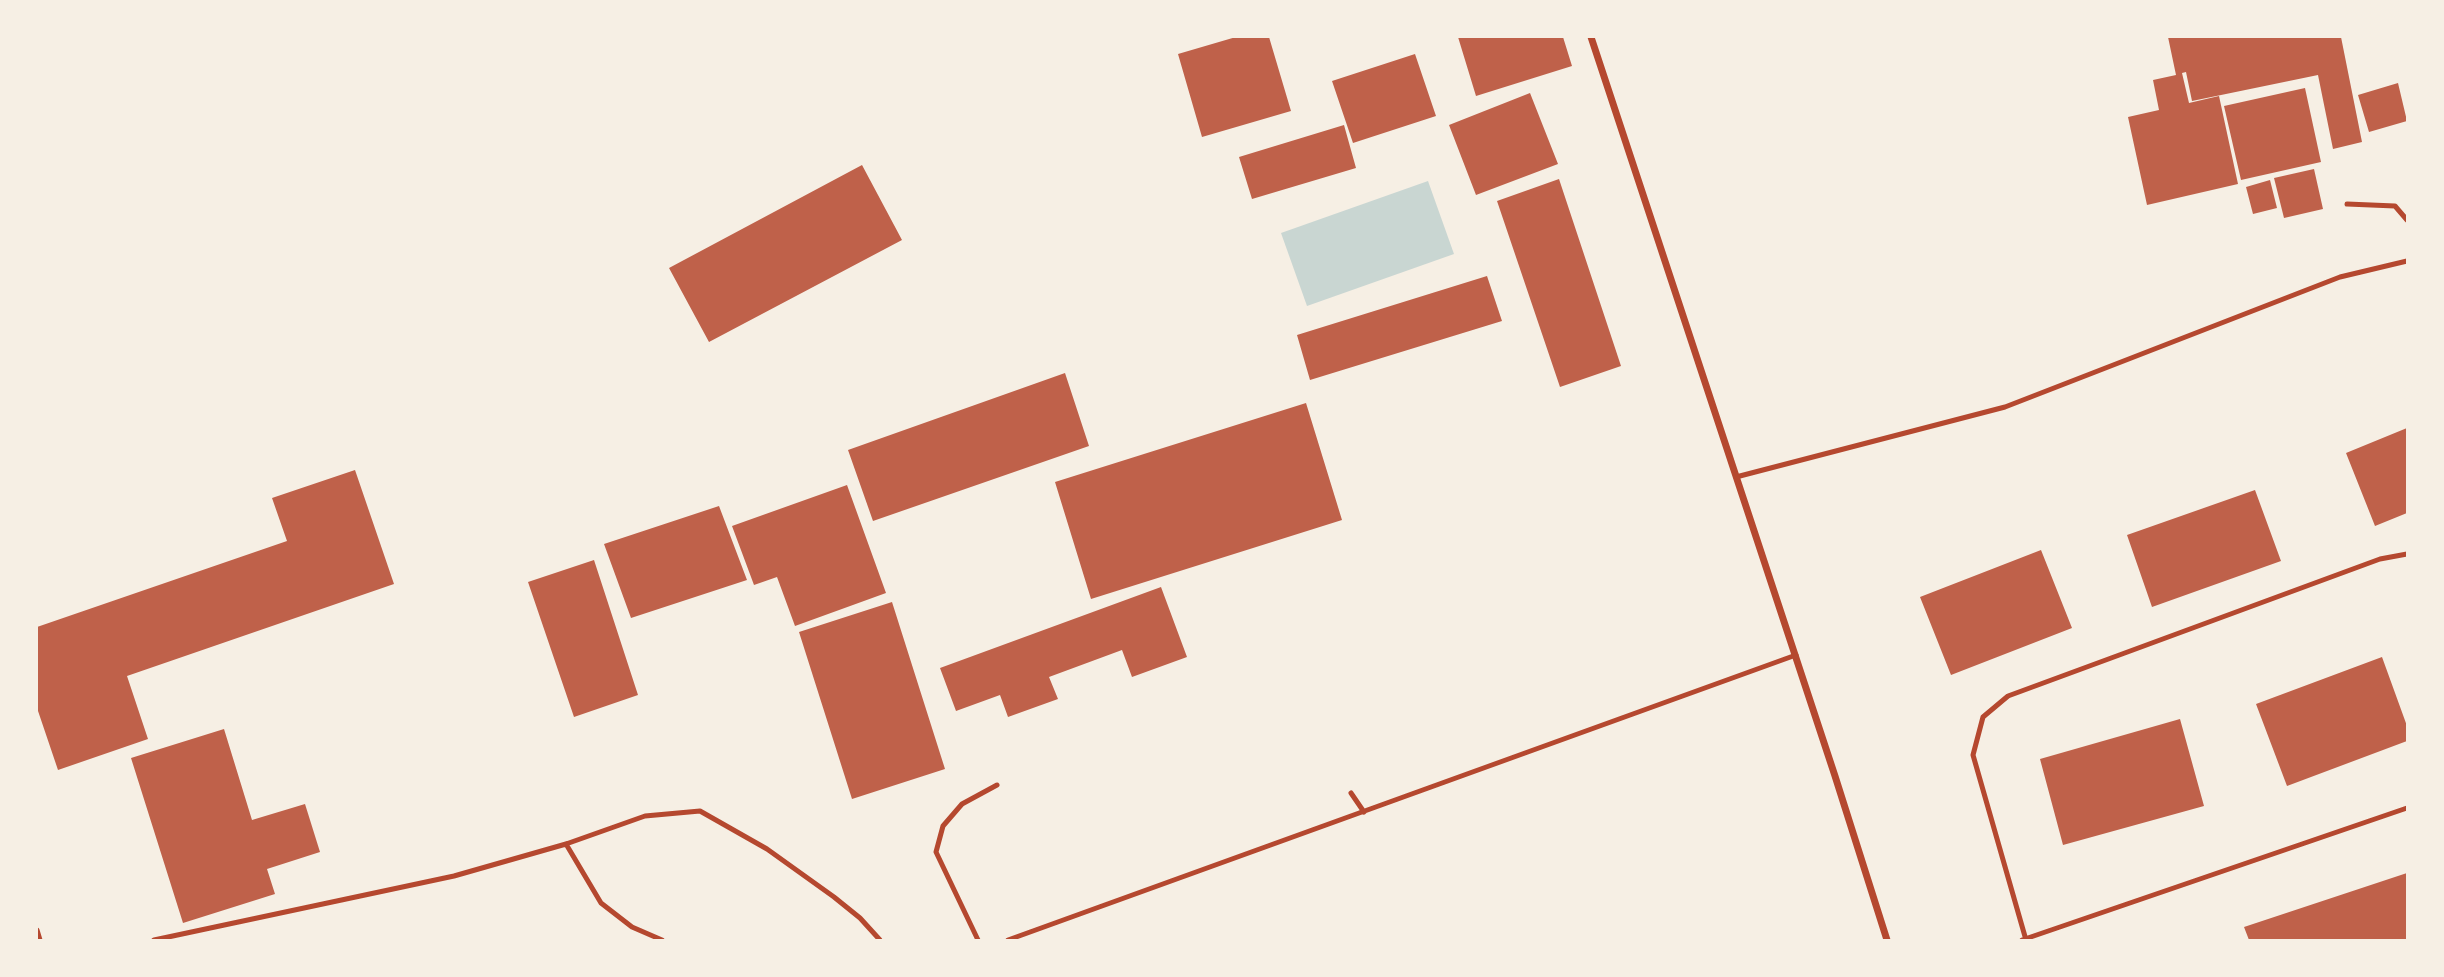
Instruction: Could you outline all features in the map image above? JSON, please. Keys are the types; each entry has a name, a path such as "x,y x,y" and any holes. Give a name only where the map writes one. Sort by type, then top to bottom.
{"street":[{"path":"1591,37 1796,655 1887,940"}],"lane":[{"path":"2347,204 2395,206 2407,220"},
{"path":"1736,477 2005,407 2340,277 2407,261"},
{"path":"2407,554 2380,559 2008,696 1983,717 1973,755 2024,940 2407,808"},
{"path":"1008,940 1796,655"},
{"path":"978,940 936,852 943,826 962,804 998,785"},
{"path":"1351,793 1364,812"},
{"path":"154,940 454,876 566,845 645,816 699,811 767,849 834,897 860,918 880,940"},
{"path":"566,845 601,903 632,928 662,940"},
{"path":"37,930 40,940"}],"shaded area":[{"path":"1428,181 1454,254 1307,306 1281,233"}],"building":[{"path":"1236,37 1269,37 1291,111 1202,137 1178,54"},
{"path":"1458,37 1563,37 1572,66 1476,96"},
{"path":"2168,37 2341,37 2362,142 2333,149 2318,75 2192,101 2186,72 2182,73 2189,103 2219,96 2238,184 2147,205 2128,117 2159,110 2153,80 2176,75"},
{"path":"1415,54 1436,116 1353,143 1332,81"},
{"path":"2398,83 2407,121 2369,132 2358,95"},
{"path":"2305,88 2321,162 2241,180 2224,106"},
{"path":"1530,93 1558,164 1476,195 1449,125"},
{"path":"1344,125 1356,168 1252,199 1239,157"},
{"path":"862,165 902,240 709,342 669,268"},
{"path":"2314,169 2323,209 2284,218 2274,178"},
{"path":"1559,179 1621,366 1560,387 1497,201"},
{"path":"2270,180 2277,208 2253,214 2246,187"},
{"path":"1487,276 1502,321 1310,380 1297,335"},
{"path":"1065,373 1089,446 873,521 848,450"},
{"path":"1306,403 1342,520 1091,599 1055,482"},
{"path":"2407,428 2407,513 2375,526 2346,453"},
{"path":"355,470 394,584 127,676 148,739 58,770 37,708 37,627 287,541 272,498"},
{"path":"847,485 886,593 795,626 777,577 754,585 732,526"},
{"path":"2255,490 2281,561 2152,607 2127,535"},
{"path":"719,506 747,580 631,618 604,544"},
{"path":"2041,550 2072,628 1951,675 1920,597"},
{"path":"594,560 638,695 574,717 528,582"},
{"path":"1161,587 1187,657 1132,677 1122,650 1049,677 1058,699 1008,717 1000,695 956,711 940,668"},
{"path":"892,602 945,769 852,799 799,632"},
{"path":"2382,657 2407,726 2407,741 2287,786 2256,704"},
{"path":"2180,719 2204,806 2063,845 2040,759"},
{"path":"224,729 252,820 305,804 320,852 267,869 275,894 183,923 131,758"},
{"path":"2407,873 2407,940 2249,940 2244,927"}]}
